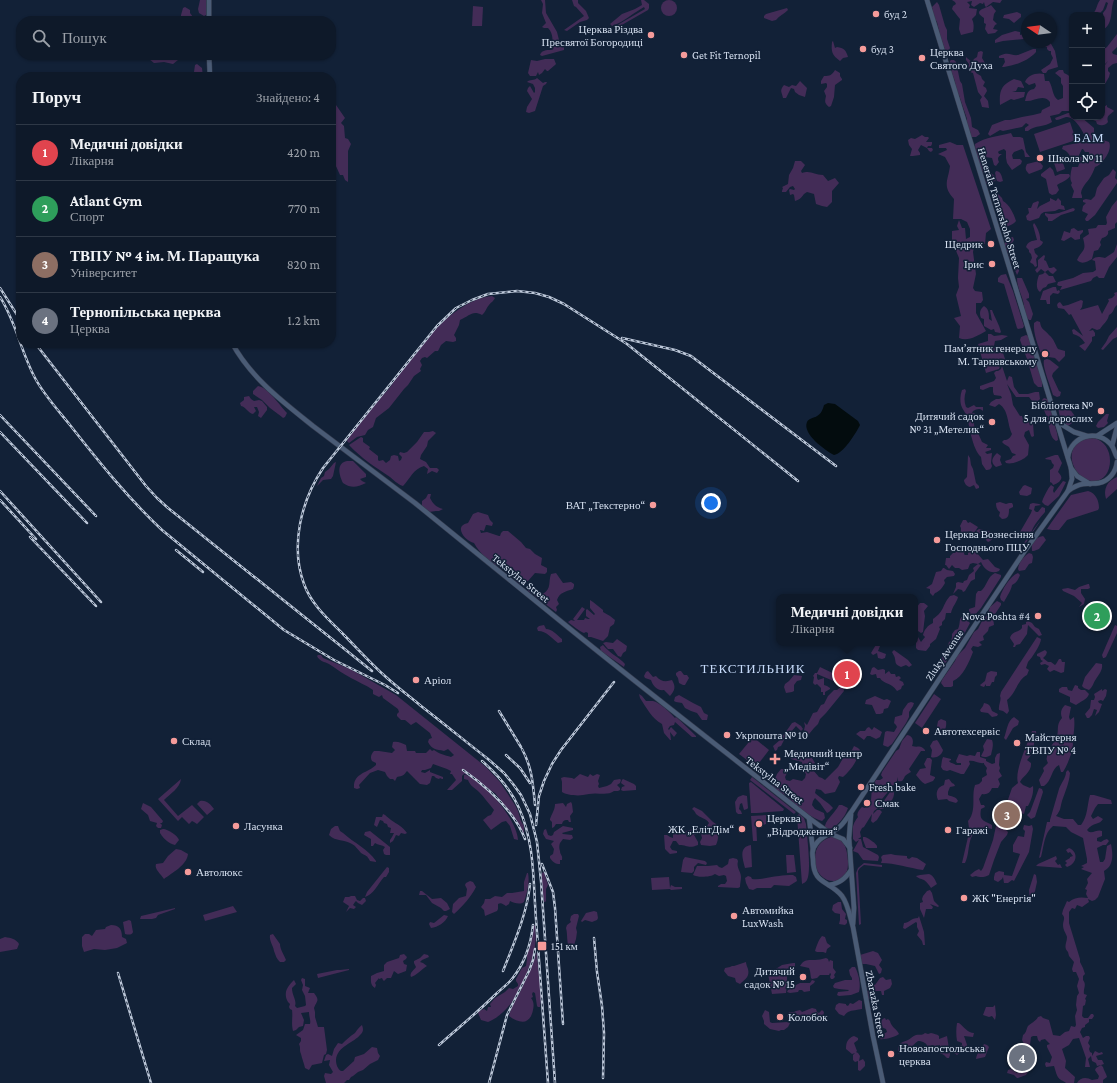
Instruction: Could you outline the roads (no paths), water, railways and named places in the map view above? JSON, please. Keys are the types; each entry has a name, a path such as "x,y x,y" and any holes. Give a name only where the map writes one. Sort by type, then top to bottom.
{"main road":[{"path":"209,0 209,16"},
{"name":"Henerala Tarnavskoho Street","path":"927,0 1071,468"},
{"path":"209,60 210,72"},
{"name":"Tekstylna Street","path":"235,348 256,376 296,412 415,504 564,625 830,834"},
{"path":"1056,421 1074,432 1086,436"},
{"path":"1097,436 1117,423"},
{"path":"1112,446 1117,427"},
{"path":"1068,458 1068,453 1072,445 1079,438 1086,436 1097,436 1106,440 1112,446 1117,458"},
{"path":"1068,491 1077,486 1105,481 1115,474 1117,462"},
{"path":"1071,468 1077,476 1090,484"},
{"name":"Zluky Avenue","path":"830,834 840,826 852,811 974,625 1068,491 1072,479 1071,468"},
{"name":"Zluky Avenue","path":"850,848 849,829 852,811"},
{"name":"Tekstylna Street","path":"809,818 813,850"},
{"path":"830,834 843,840 850,848 851,870 845,879 838,883 829,885 821,880 813,867 813,850 819,841 830,834"},
{"name":"Zbarazka Street","path":"851,870 854,908 853,928"},
{"name":"Zbarazka Street","path":"829,885 840,894 846,902 853,928 884,1083"}],"railway":[{"path":"0,288 16,313"},
{"path":"555,1083 541,881 537,842 530,814 521,795 504,773 380,672 315,605 304,584 298,554 300,524 309,495 323,468 437,326 456,308 472,300 488,294 517,291 535,293 549,297 564,304 627,344 798,481"},
{"path":"0,297 6,307 16,332"},
{"path":"622,338 675,350 691,356 836,466"},
{"path":"22,348 35,378 51,402 103,466 149,518 162,530 284,630 334,660 398,693"},
{"path":"39,348 146,486 157,498 372,671"},
{"path":"0,415 96,516"},
{"path":"0,432 87,523"},
{"path":"0,491 101,602"},
{"path":"0,500 36,539"},
{"path":"30,537 96,606"},
{"path":"176,550 203,572"},
{"path":"536,825 539,796 552,764 561,750 614,682"},
{"path":"499,711 521,747"},
{"path":"522,749 530,769 535,805"},
{"path":"506,755 520,768 530,783"},
{"path":"482,761 493,771 512,795 524,822 531,849 548,1083"},
{"path":"463,770 499,800 514,818 525,839"},
{"path":"542,864 553,892 563,1024"},
{"path":"503,971 523,917 530,884"},
{"path":"439,1045 512,979 526,954 531,939 533,925"},
{"path":"594,938 604,1033 603,1078"},
{"path":"489,1083 507,1015 529,971 535,949"},
{"path":"118,973 151,1083"}],"place":[{"name":"буд 2","path":"876,14"},
{"name":"Церква Різдва Пресвятої Богородиці","path":"651,35"},
{"name":"буд 3","path":"863,49"},
{"name":"Get Fit Ternopil","path":"684,55"},
{"name":"Церква Святого Духа","path":"922,58"},
{"name":"Школа № 11","path":"1040,158"},
{"name":"Щедрик","path":"991,244"},
{"name":"Ірис","path":"992,264"},
{"name":"Пам’ятник генералу М. Тарнавському","path":"1045,354"},
{"name":"Бібліотека № 5 для дорослих","path":"1101,411"},
{"name":"Дитячий садок № 31 „Метелик“","path":"992,422"},
{"name":"ВАТ „Текстерно“","path":"653,505"},
{"name":"Церква Вознесіння Господнього ПЦУ","path":"937,540"},
{"name":"Nova Poshta #4","path":"1038,616"},
{"name":"Atlant Gym","path":"1097,616"},
{"name":"Медичні довідки","path":"847,674"},
{"name":"Аріол","path":"416,680"},
{"name":"Автотехсервіс","path":"926,731"},
{"name":"Укрпошта № 10","path":"727,735"},
{"name":"Склад","path":"174,741"},
{"name":"Майстерня ТВПУ № 4","path":"1017,743"},
{"name":"Медичний центр „Медівіт“","path":"775,759"},
{"name":"Fresh bake","path":"861,787"},
{"name":"Смак","path":"867,803"},
{"name":"ТВПУ № 4 ім. М. Паращука","path":"1007,815"},
{"name":"Церква „Відродження“","path":"759,824"},
{"name":"Ласунка","path":"236,826"},
{"name":"ЖК „ЕлітДім“","path":"742,829"},
{"name":"Гаражі","path":"948,830"},
{"name":"Автолюкс","path":"188,872"},
{"name":"ЖК \"Енергія\"","path":"964,898"},
{"name":"Автомийка LuxWash","path":"734,916"},
{"name":"151 км","path":"542,946"},
{"name":"Дитячий садок № 15","path":"803,977"},
{"name":"Колобок","path":"780,1017"},
{"name":"Новоапостольська церква","path":"891,1054"},
{"name":"Тернопільська церква","path":"1022,1058"}],"district":[{"name":"БАМ","path":"1089,137"},
{"name":"ТЕКСТИЛЬНИК","path":"753,668"}]}
